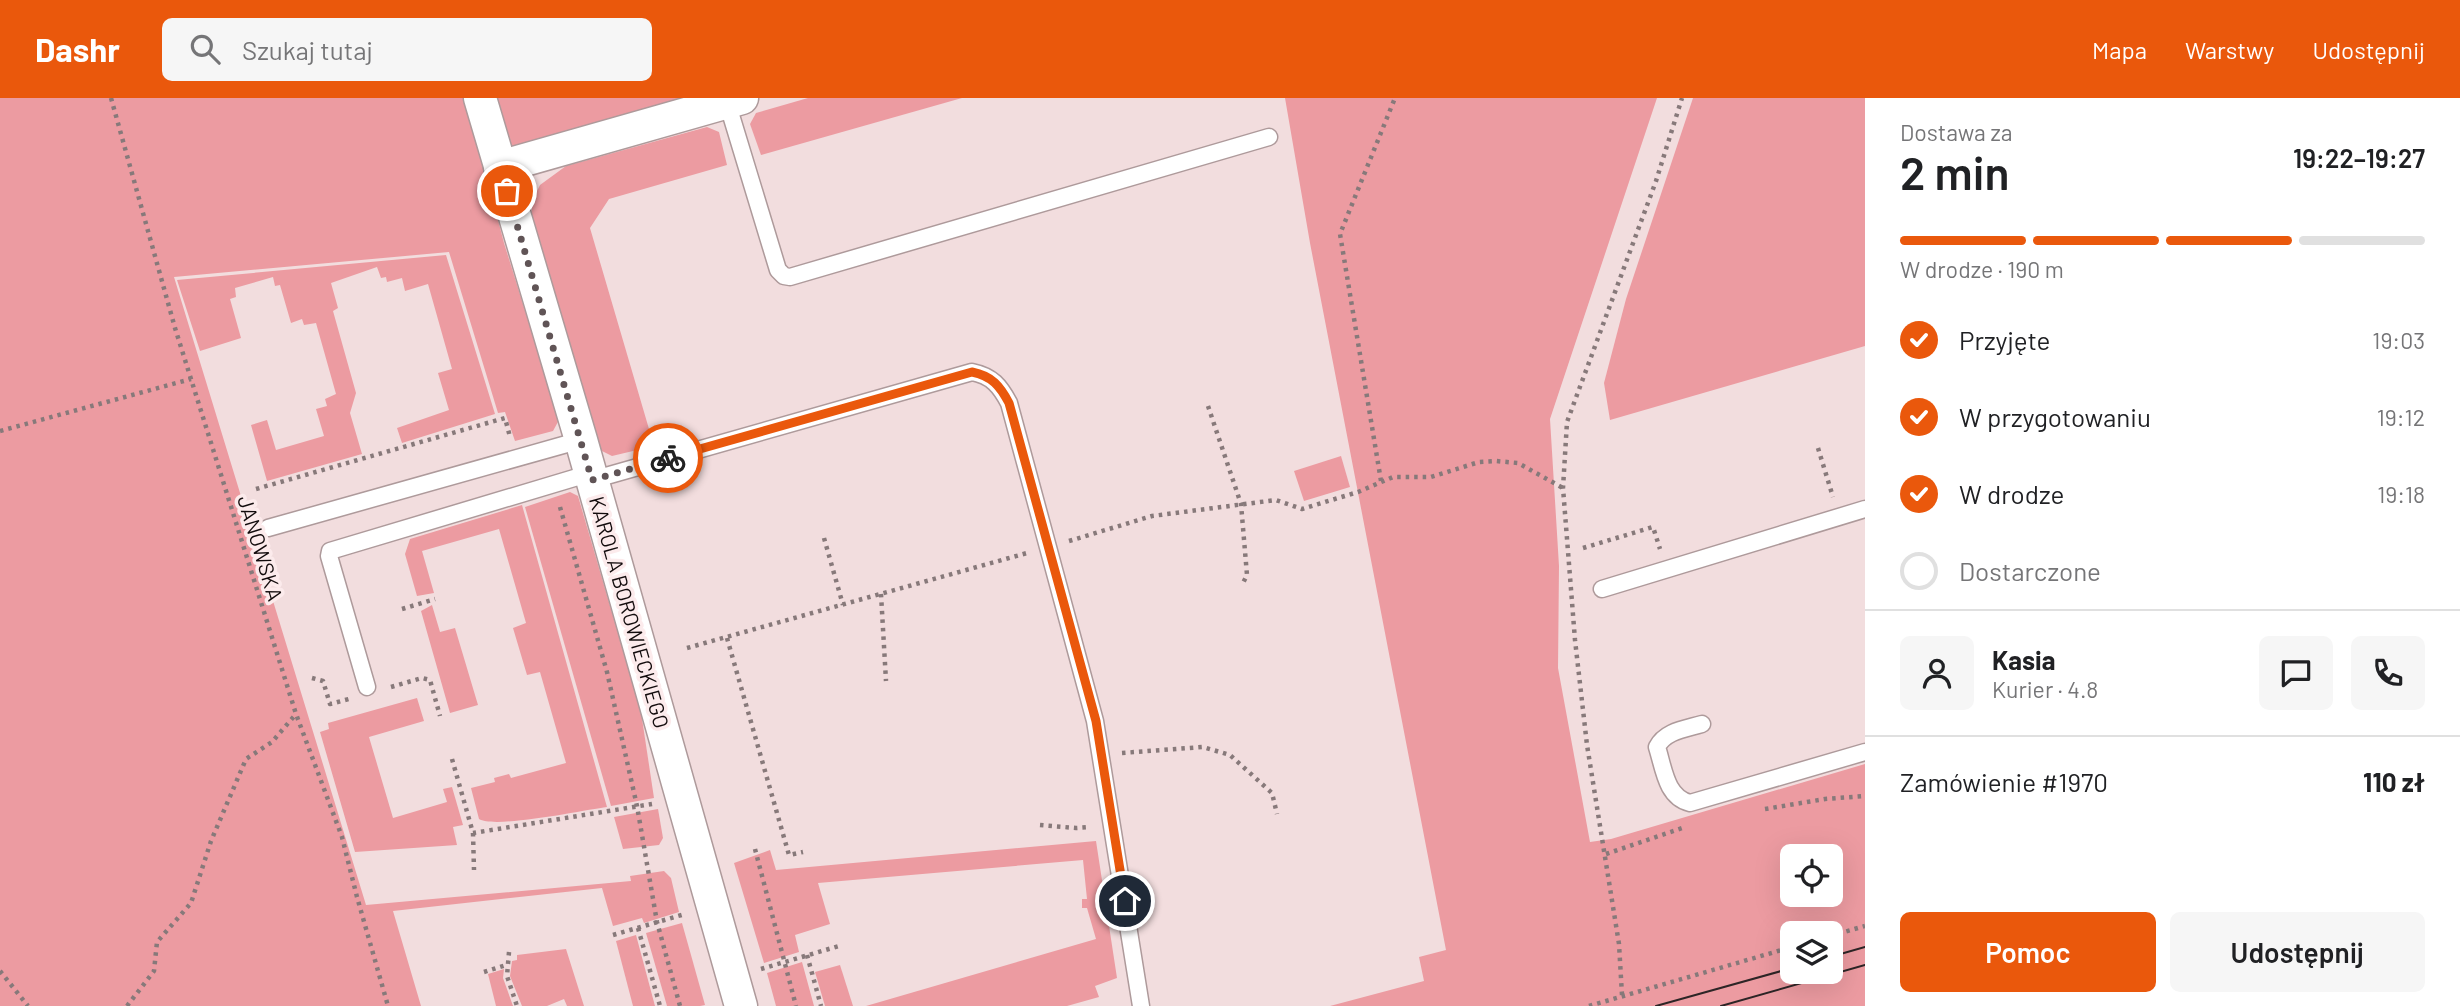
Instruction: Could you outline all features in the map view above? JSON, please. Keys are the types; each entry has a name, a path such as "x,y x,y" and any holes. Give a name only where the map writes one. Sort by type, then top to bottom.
{"street":[{"name":"KAROLA BOROWIECKIEGO","path":"480,98 592,476 737,992"},
{"path":"500,167 735,100"}],"lane":[{"path":"735,100 778,270 784,276 790,277 1269,137"},
{"path":"367,687 329,556 330,551 554,483 592,476 956,376 972,372 986,375 1001,387 1009,403 1096,721 1141,1006"},
{"path":"268,528 581,440"},
{"path":"1602,589 1865,509"},
{"path":"1702,724 1669,734 1661,739 1657,747 1671,793 1680,801 1690,803 1865,752"}],"path":[{"name":"JANOWSKA","path":"111,98 122,146 191,379 296,714 342,838 388,1006"},
{"path":"1381,481 1340,233 1395,98"},
{"path":"1622,995 1619,944 1587,745 1575,640 1563,488 1567,422 1656,181 1682,98"},
{"path":"0,431 191,379"},
{"path":"1208,406 1241,504 1247,575 1242,585"},
{"path":"256,489 499,419"},
{"path":"1818,447 1833,497"},
{"path":"1358,492 1393,477 1431,477 1479,462 1496,461 1518,463 1563,488"},
{"path":"554,483 607,673 637,806 657,922 680,1006"},
{"path":"1820,501 1844,494"},
{"path":"1583,548 1653,527 1660,549 1673,545"},
{"path":"824,538 843,605"},
{"path":"881,594 886,681"},
{"path":"402,609 435,599"},
{"path":"727,638 789,855 803,852"},
{"path":"687,648 711,642"},
{"path":"127,1006 154,971 157,942 191,903 211,841 246,759 272,742 296,714"},
{"path":"1101,754 1203,747 1217,749 1230,755 1272,793 1277,814"},
{"path":"452,759 473,833 474,870"},
{"path":"1763,809 1865,796"},
{"path":"473,833 683,799"},
{"path":"1040,825 1076,828 1112,824"},
{"path":"1606,854 1688,827"},
{"path":"755,849 796,1006"},
{"path":"613,935 712,906"},
{"path":"1843,932 1865,926"},
{"path":"638,928 660,1006"},
{"path":"737,992 786,961 839,946"},
{"path":"1590,1006 1780,950"},
{"path":"509,952 508,982 517,1006"},
{"path":"807,955 821,1006"},
{"path":"484,972 507,965"},
{"path":"0,971 28,1006"}],"shaded area":[{"path":"0,98 688,98 481,155 504,243 559,420 553,431 515,441 505,412 498,413 449,252 174,277 366,905 631,881 630,876 664,871 671,878 679,912 644,923 642,918 613,926 602,888 393,911 421,1006 0,1006"},
{"path":"808,98 962,98 761,155 750,124 756,113"},
{"path":"1285,98 1657,98 1550,419 1559,566 1558,668 1590,842 1611,839 1865,764 1865,1006 1330,1006 1424,981 1419,957 1446,950 1310,243"},
{"path":"1693,98 1865,98 1865,346 1610,420 1604,383 1626,299"},
{"path":"707,127 719,132 727,165 609,199 590,228 654,446 612,456 598,449 531,215 533,199 540,185 566,166"},
{"path":"446,255 495,414 402,443 397,428 449,410 438,373 452,369 428,284 405,291 402,278 387,282 386,277 381,278 377,267 331,283 338,308 333,311 356,393 350,413 362,454 267,481 251,425 267,420 276,450 324,436 316,409 327,406 325,399 336,394 316,323 304,325 302,319 291,323 280,285 275,286 273,277 235,288 236,297 230,299 241,338 200,351 177,280"},
{"path":"1341,456 1350,487 1304,501 1294,471"},
{"path":"570,492 578,496 641,712 654,798 611,806 525,507"},
{"path":"522,505 607,807 503,822 488,821 479,819 471,788 495,782 494,778 509,774 511,778 566,763 540,672 527,675 513,628 526,623 499,529 422,551 434,593 417,596 405,554 410,539"},
{"path":"432,605 440,632 455,628 478,705 450,713 421,611"},
{"path":"417,698 424,721 369,737 393,818 447,802 443,789 452,787 463,825 453,827 457,845 355,852 320,732 329,729 328,723"},
{"path":"658,809 663,838 659,845 623,849 614,817"},
{"path":"1096,841 1117,978 1095,986 1099,997 1067,1006 866,1006 1096,939 1087,908 1082,908 1082,899 1087,899 1083,860 818,883 830,924 795,935 799,952 764,963 734,863 770,850 776,870"},
{"path":"682,923 705,1005 667,1006 646,933"},
{"path":"636,935 655,1006 633,1006 616,941"},
{"path":"566,949 584,1006 567,1006 564,999 547,1006 522,1006 510,976 512,961 517,960 517,955"},
{"path":"802,962 814,1006 776,1006 767,973"},
{"path":"840,965 853,1006 825,1006 815,972"},
{"path":"504,969 503,978 513,1006 496,1006 488,974"}],"tram line":[{"path":"1843,953 1865,947"},
{"path":"1721,1006 1865,965"},
{"path":"1656,1006 1780,971"}],"way so far":[{"path":"507,191 592,480 668,458"}],"route":[{"path":"668,458 972,372 986,375 1001,387 1009,403 1096,721 1125,901"}]}
